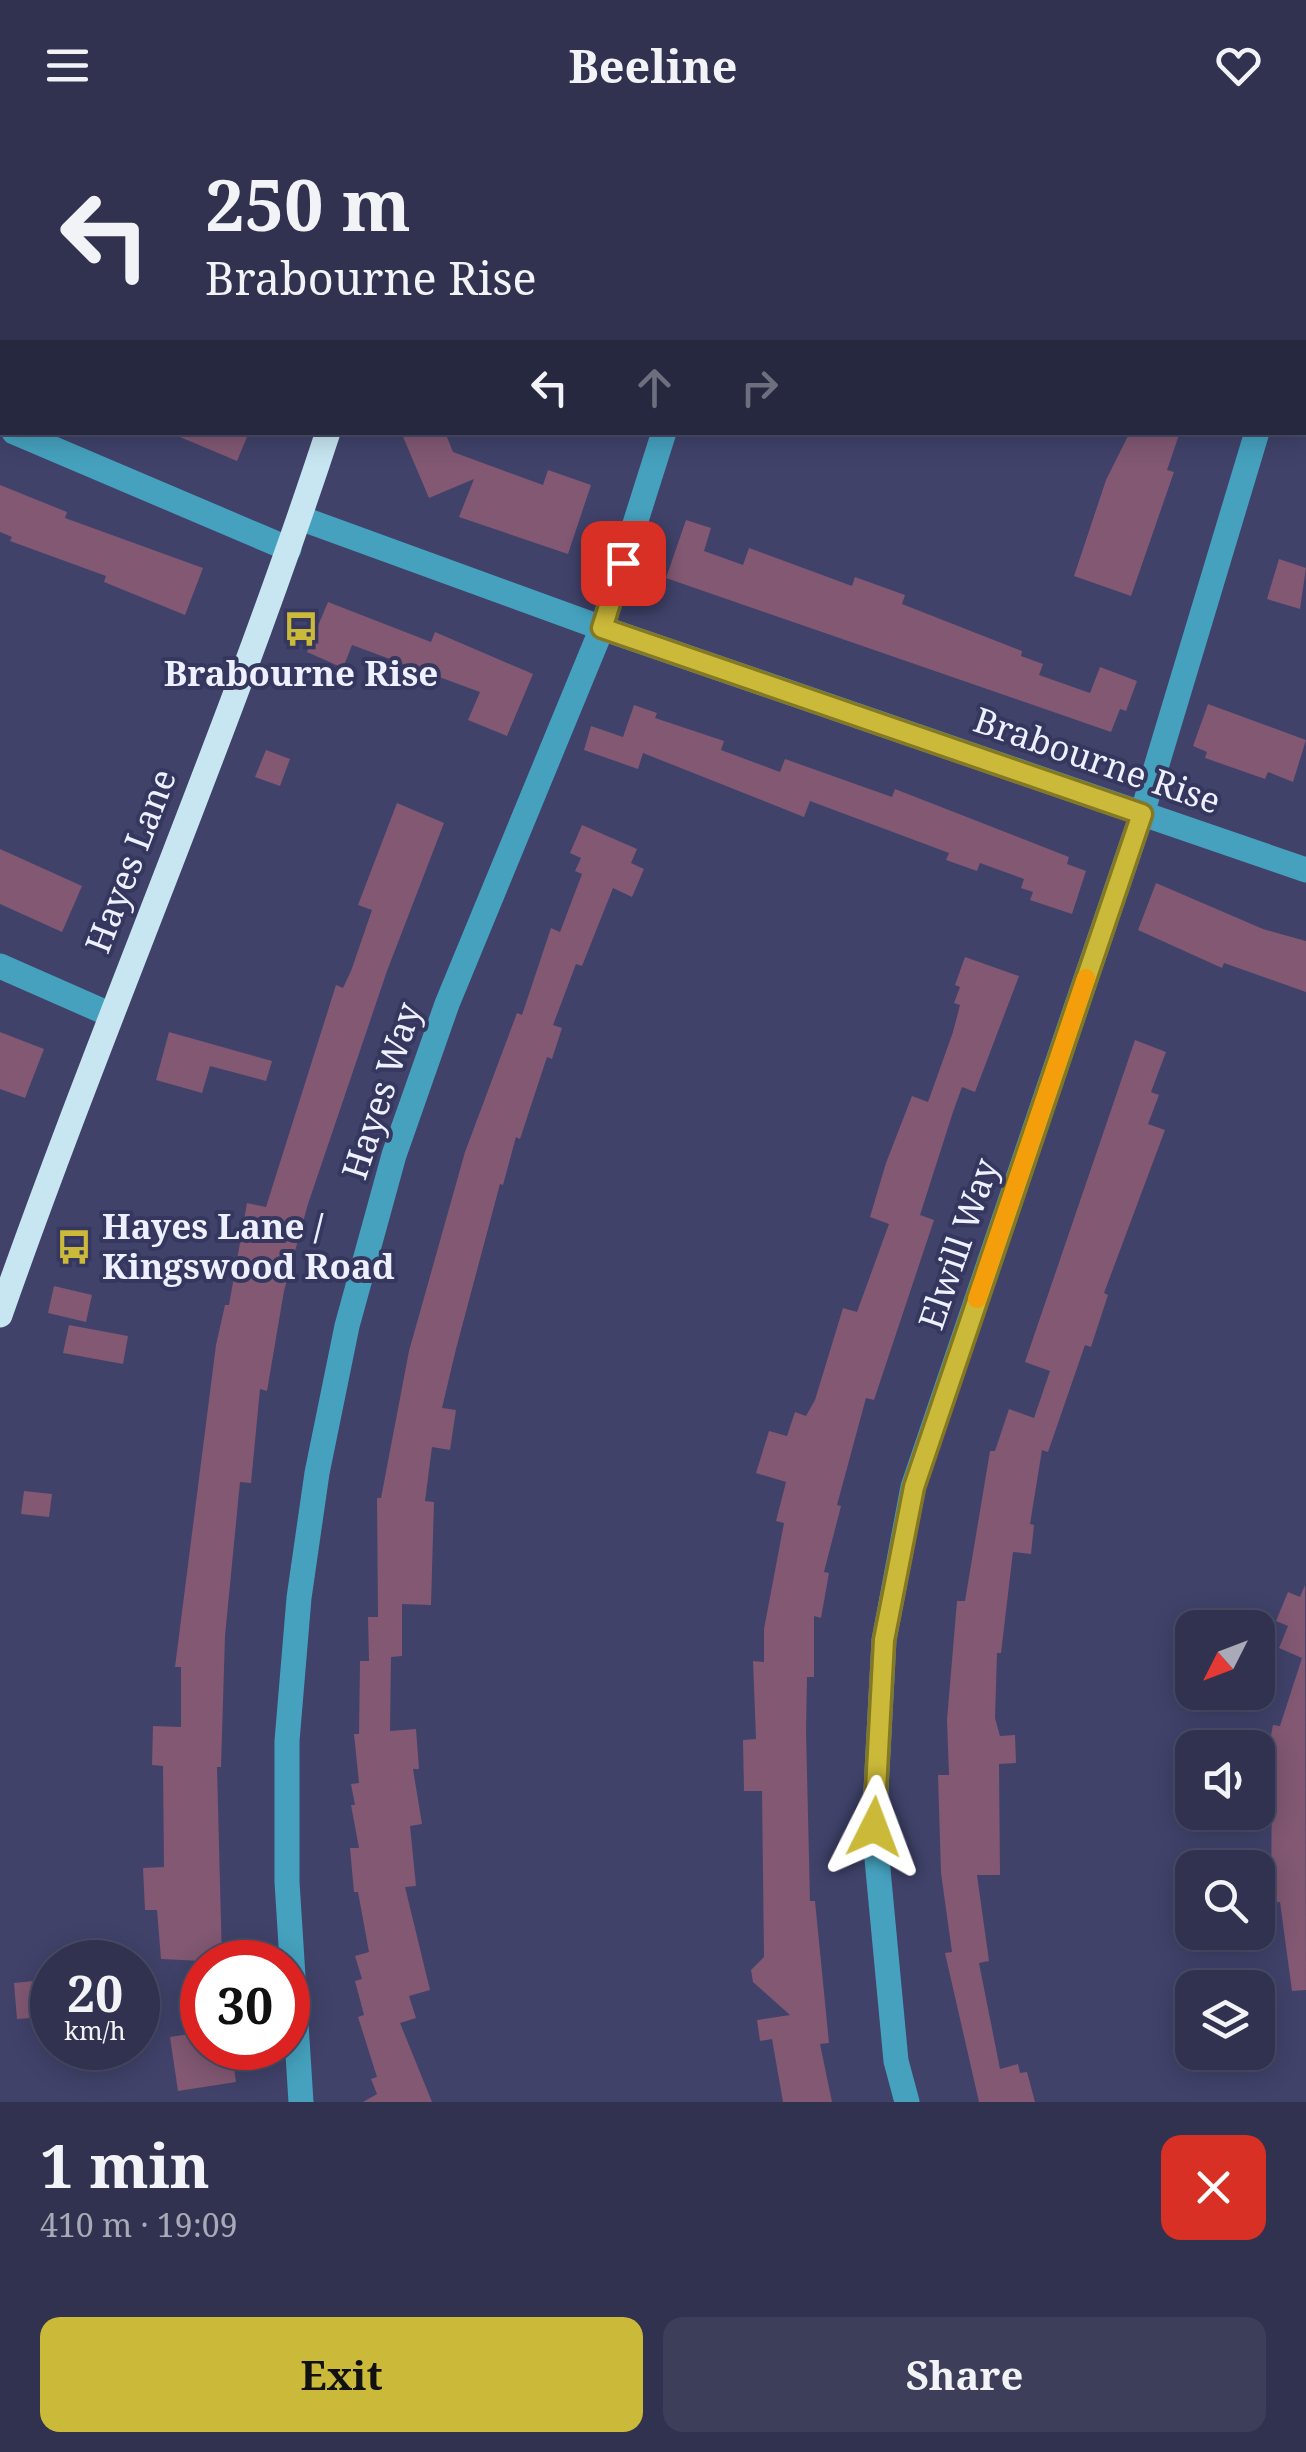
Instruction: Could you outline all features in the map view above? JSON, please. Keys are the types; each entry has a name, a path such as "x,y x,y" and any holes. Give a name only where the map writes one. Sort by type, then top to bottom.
{"main road":[{"name":"Hayes Lane","path":"0,1315 109,1014 289,549 327,435"}],"street":[{"path":"21,435 289,549"},
{"name":"Hayes Way","path":"301,2102 287,1882 287,1741 298,1598 347,1326 408,1117 501,867 602,628 663,435"},
{"name":"Elwill Way","path":"907,2102 896,2061 874,1827 884,1640 914,1487 1142,814 1256,435"},
{"name":"Brabourne Rise","path":"300,518 602,628 1306,870"},
{"path":"0,966 61,997 109,1014"}],"building":[{"path":"175,435 248,435 237,461"},
{"path":"402,435 446,435 453,452 543,485 548,470 591,485 568,554 459,517 474,479 429,498"},
{"path":"1128,435 1179,435 1167,470 1174,472 1131,596 1074,576 1106,480"},
{"path":"0,485 67,512 65,518 203,568 185,615 104,582 106,576 10,541 12,537 0,532"},
{"path":"686,520 711,528 704,551 743,565 749,548 852,586 855,577 905,595 902,604 1022,651 1021,656 1043,664 1039,675 1090,693 1100,667 1137,681 1126,711 1120,709 1111,732 666,578"},
{"path":"1279,559 1306,568 1300,609 1267,599"},
{"path":"328,602 431,642 435,632 533,674 507,736 468,720 480,692 352,645 343,668 307,652"},
{"path":"1208,704 1306,740 1293,782 1268,772 1265,779 1205,758 1207,752 1193,746"},
{"path":"634,705 657,713 655,718 724,741 721,750 780,772 785,759 892,797 895,789 1069,857 1067,864 1086,871 1072,914 1030,900 1033,892 1021,888 1024,879 980,863 977,871 946,860 949,853 810,801 804,817 643,753 638,769 584,750 591,726 623,737"},
{"path":"266,750 290,759 280,786 255,777"},
{"path":"397,803 444,823 387,971 308,1204 284,1291 267,1391 260,1389 251,1483 240,1482 225,1636 221,1767 217,1767 221,1940 180,1940 180,1960 161,1959 157,1910 145,1910 143,1868 164,1867 163,1766 152,1765 153,1726 181,1727 181,1667 175,1667 216,1345 225,1305 229,1305 247,1203 266,1207 336,985 343,988 372,910 358,905"},
{"path":"582,825 637,849 631,863 644,869 632,897 613,888 582,966 576,964 553,1025 562,1028 552,1059 547,1057 520,1139 516,1137 503,1185 500,1184 456,1349 442,1408 456,1410 450,1450 432,1447 425,1501 434,1502 431,1605 402,1604 402,1656 391,1657 390,1731 416,1729 419,1769 413,1769 422,1824 410,1826 416,1886 405,1887 430,1990 409,1996 416,2018 400,2023 432,2102 363,2102 377,2094 371,2079 377,2077 358,2017 364,2015 355,1981 362,1979 355,1956 369,1952 358,1892 354,1892 350,1848 359,1848 351,1784 359,1783 354,1734 359,1734 360,1661 369,1661 368,1617 378,1617 377,1498 381,1498 409,1351 465,1152 517,1013 522,1015 551,928 560,932 582,874 575,871 581,858 570,853"},
{"path":"0,849 82,886 62,932 0,904"},
{"path":"1156,883 1263,929 1306,941 1306,992 1224,963 1222,968 1138,930"},
{"path":"965,957 1019,976 975,1092 962,1087 953,1112 920,1215 934,1220 874,1400 866,1398 837,1505 841,1506 824,1572 829,1573 821,1618 814,1616 814,1677 807,1677 806,1730 810,1901 815,1901 829,2043 820,2044 832,2102 783,2102 772,2039 760,2041 757,2020 790,2015 753,1982 751,1970 764,1957 762,1791 744,1791 743,1740 756,1739 753,1661 764,1662 764,1629 784,1523 776,1521 786,1482 756,1473 769,1431 787,1436 795,1412 806,1416 815,1400 843,1308 857,1312 889,1224 870,1217 886,1163 912,1096 928,1102 960,1005 954,1003 960,987 955,985"},
{"path":"0,1032 44,1049 25,1098 0,1089"},
{"path":"169,1032 272,1061 266,1081 210,1066 202,1093 156,1080"},
{"path":"1135,1040 1166,1052 1151,1092 1159,1095 1148,1124 1165,1130 1104,1293 1108,1295 1091,1347 1085,1345 1048,1452 1042,1450 1030,1524 1034,1525 1031,1554 1013,1552 1001,1653 997,1653 995,1718 1000,1736 1015,1735 1016,1763 999,1764 1000,1875 977,1875 989,1961 979,1963 1000,2069 1018,2064 1020,2073 1027,2072 1035,2102 979,2102 945,1953 952,1952 941,1873 938,1775 949,1775 947,1720 957,1601 965,1601 990,1451 995,1451 1009,1409 1034,1418 1050,1371 1025,1362"},
{"path":"54,1286 92,1295 86,1322 48,1313"},
{"path":"69,1325 128,1336 123,1364 63,1353"},
{"path":"24,1491 52,1494 49,1517 21,1514"},
{"path":"1305,1585 1306,1990 1292,1991 1280,1902 1275,1903 1272,1730 1273,1725 1280,1726 1302,1658 1279,1648 1288,1626 1276,1621 1288,1592 1300,1597"},
{"path":"30,1981 30,2018 17,2019 14,1983"},
{"path":"180,2035 180,2070 234,2070 236,2082 178,2091 170,2037"}],"slow traffic":[{"path":"977,1299 1086,978"}],"place":[{"name":"Brabourne Rise","path":"301,629"},
{"name":"Hayes Lane / Kingswood Road","path":"74,1247"}],"route":[{"path":"623,563 602,628 1142,814 914,1487 884,1640 874,1827"}]}
